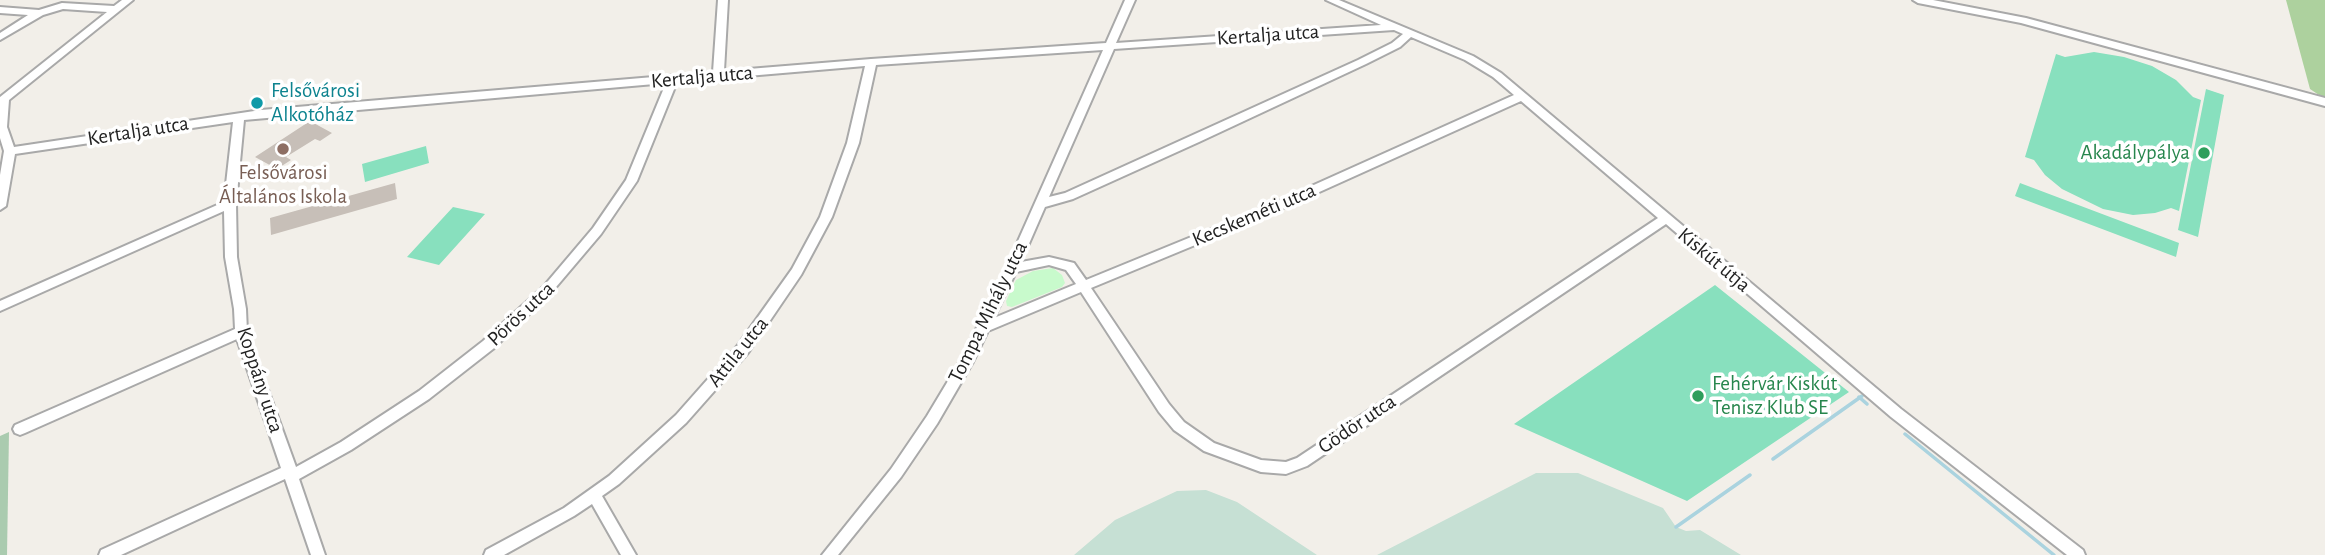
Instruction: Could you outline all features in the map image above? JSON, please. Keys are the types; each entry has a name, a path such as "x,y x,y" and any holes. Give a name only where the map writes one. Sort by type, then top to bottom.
{"street":[{"path":"0,206 10,151 1,127 4,99 128,0"},
{"path":"718,76 723,0"},
{"name":"Tompa Mihály utca","path":"829,555 864,515 919,439 984,327 1130,0"},
{"name":"Kiskút útja","path":"1331,0 1411,32 1484,67 1522,96 1896,413 2078,555"},
{"path":"1918,0 2022,20 2325,102"},
{"path":"0,37 39,13 62,6 116,9"},
{"path":"0,10 39,13"},
{"name":"Kertalja utca","path":"10,151 239,117 871,62 1396,27"},
{"path":"1040,204 1069,196 1195,139 1396,45 1411,32"},
{"name":"Attila utca","path":"491,555 594,496 639,460 703,396 743,349 797,272 826,217 845,168 871,62"},
{"name":"Pörös utca","path":"106,555 346,446 432,388 488,345 555,282 597,231 631,181 672,80"},
{"name":"Kecskeméti utca","path":"984,327 1271,209 1522,96"},
{"name":"Koppány utca","path":"239,117 230,204 230,257 240,309 241,332 318,555"},
{"path":"0,306 230,204"},
{"name":"Gödör utca","path":"1012,268 1039,261 1070,266 1164,408 1179,426 1209,447 1261,466 1286,468 1302,462 1665,219"},
{"path":"20,429 241,332"},
{"path":"594,496 629,555"}],"green space":[{"path":"2286,0 2325,0 2325,99 2310,89"},
{"path":"2094,52 2124,57 2152,66 2176,80 2193,97 2201,100 2179,211 2171,208 2133,215 2103,209 2062,189 2045,175 2034,160 2025,157 2056,54 2065,57"},
{"name":"Akadálypálya","path":"2206,89 2224,95 2198,237 2178,230"},
{"path":"426,146 429,163 365,182 362,164"},
{"name":"Akadálypálya","path":"2020,183 2179,243 2176,257 2015,196"},
{"path":"453,207 485,214 439,265 407,257"},
{"path":"1053,268 1062,275 1065,283 1062,287 1012,307 1007,306 1006,301 1016,280 1033,271"},
{"name":"Fehérvár Kiskút Tenisz Klub SE","path":"1715,285 1849,392 1687,501 1514,424"},
{"path":"9,432 7,555 0,555 0,436"},
{"path":"1536,473 1578,473 1663,508 1676,527 1686,531 1700,530 1741,555 1377,555"},
{"path":"1206,490 1237,502 1317,555 1074,555 1115,520 1177,491"}],"building":[{"name":"Felsővárosi Általános Iskola","path":"310,121 332,133 320,141 315,139 286,157 291,160 277,169 255,157"},
{"path":"395,183 397,199 271,235 270,218"}],"waterway":[{"path":"1773,459 1860,398"},
{"path":"1860,398 1867,404"},
{"path":"1905,434 2054,555"},
{"path":"1676,527 1750,475"}],"place":[{"name":"Felsővárosi Alkotóház","path":"257,103"},
{"name":"Felsővárosi Általános Iskola","path":"283,149"},
{"name":"Akadálypálya","path":"2204,153"},
{"name":"Fehérvár Kiskút Tenisz Klub SE","path":"1698,396"}]}
